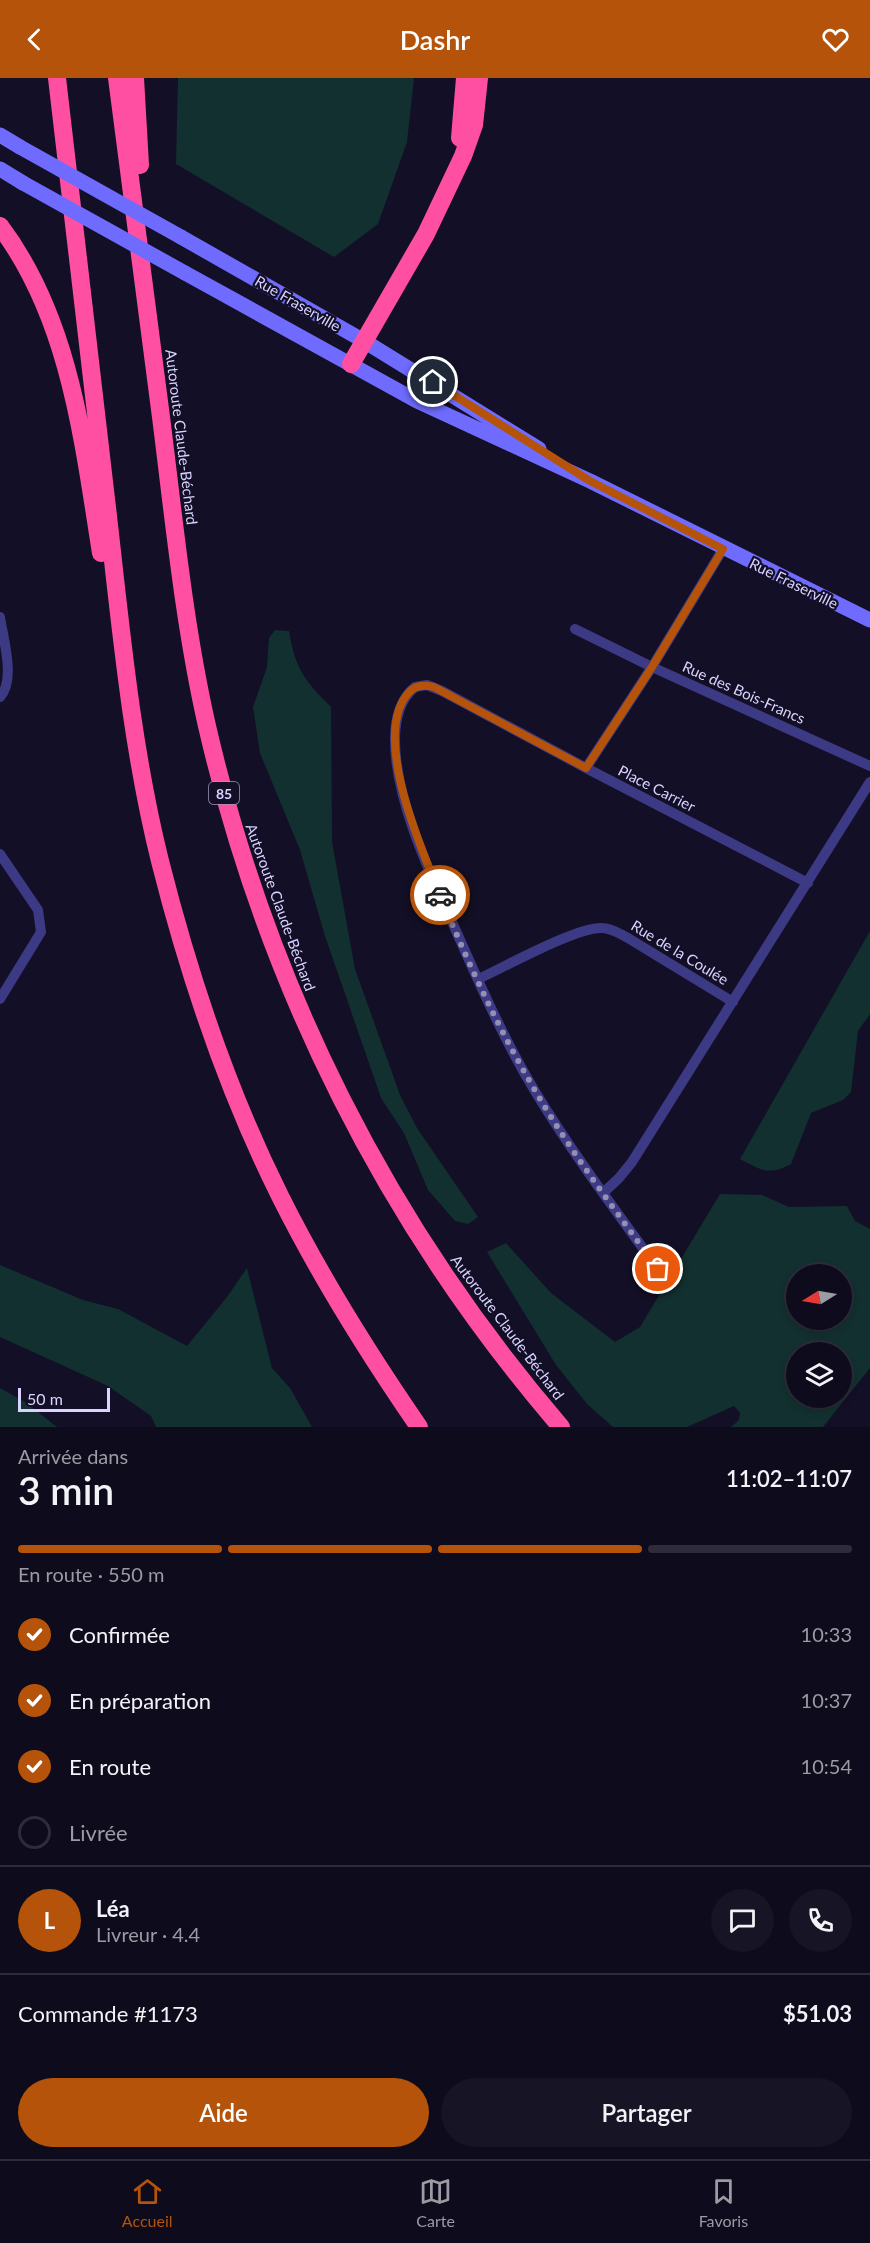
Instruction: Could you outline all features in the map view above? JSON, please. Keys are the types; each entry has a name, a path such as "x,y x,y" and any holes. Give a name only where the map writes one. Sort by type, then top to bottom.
{"highway":[{"path":"45,78 85,311"},
{"path":"57,78 120,615 139,754 150,815"},
{"name":"Autoroute Claude-Béchard","path":"117,78 175,535 195,668 236,837 273,945 324,1066 348,1115 399,1203 459,1296 561,1427"},
{"path":"135,78 156,374"},
{"path":"454,175 460,140 465,78"},
{"path":"351,364 426,234 454,175 472,133 477,108 479,78"},
{"path":"0,226 21,256 42,297 53,323 67,374 96,521 121,695 176,923 193,978 232,1086 279,1193 334,1297 419,1427"}],"street":[{"name":"Rue Fraserville","path":"0,135 364,340 590,481"},
{"name":"Rue Fraserville","path":"0,169 417,401 590,481 870,620"},
{"path":"586,768 652,667 723,549"},
{"path":"0,617 8,670 8,683 0,697"},
{"name":"Rue des Bois-Francs","path":"575,629 652,667 870,766"},
{"name":"Place Carrier","path":"658,1269 558,1128 531,1085 496,1020 444,905 407,808 396,750 396,727 400,705 415,687 426,685 434,687 807,883"},
{"path":"603,1193 626,1171 870,782"},
{"path":"0,854 38,910 41,932 0,999"},
{"name":"Rue de la Coulée","path":"478,979 576,933 600,928 611,929 628,938 734,1002"}],"green space":[{"path":"178,78 414,78 407,142 378,224 334,257 176,164"},
{"path":"275,630 289,631 294,655 302,673 331,707 332,842 355,969 400,1095 417,1128 478,1217 468,1224 455,1221 428,1190 404,1133 381,1098 325,936 300,850 260,753 253,707 267,667 269,638"},
{"path":"870,931 870,1014 858,1031 851,1092 843,1100 811,1113 791,1164 771,1171 740,1159"},
{"path":"720,1194 762,1195 789,1207 847,1206 855,1221 870,1229 870,1368 852,1391 852,1342 786,1342 786,1408 838,1408 823,1427 731,1427 739,1420 740,1413 734,1406 687,1427 613,1427 587,1404 556,1365 487,1252 506,1243 551,1293 615,1342 640,1327"},
{"path":"0,1265 83,1300 118,1309 187,1346 227,1297 247,1268 272,1368 290,1388 312,1427 156,1427 151,1416 108,1386 0,1337"},
{"path":"0,1388 25,1402 57,1427 0,1427"}],"way so far":[{"path":"440,895 496,1020 536,1094 658,1269"}],"route":[{"path":"433,382 590,481 723,549 652,667 586,768 434,687 421,685 415,687 404,698 400,705 396,727 398,768 414,830 440,895"}]}
